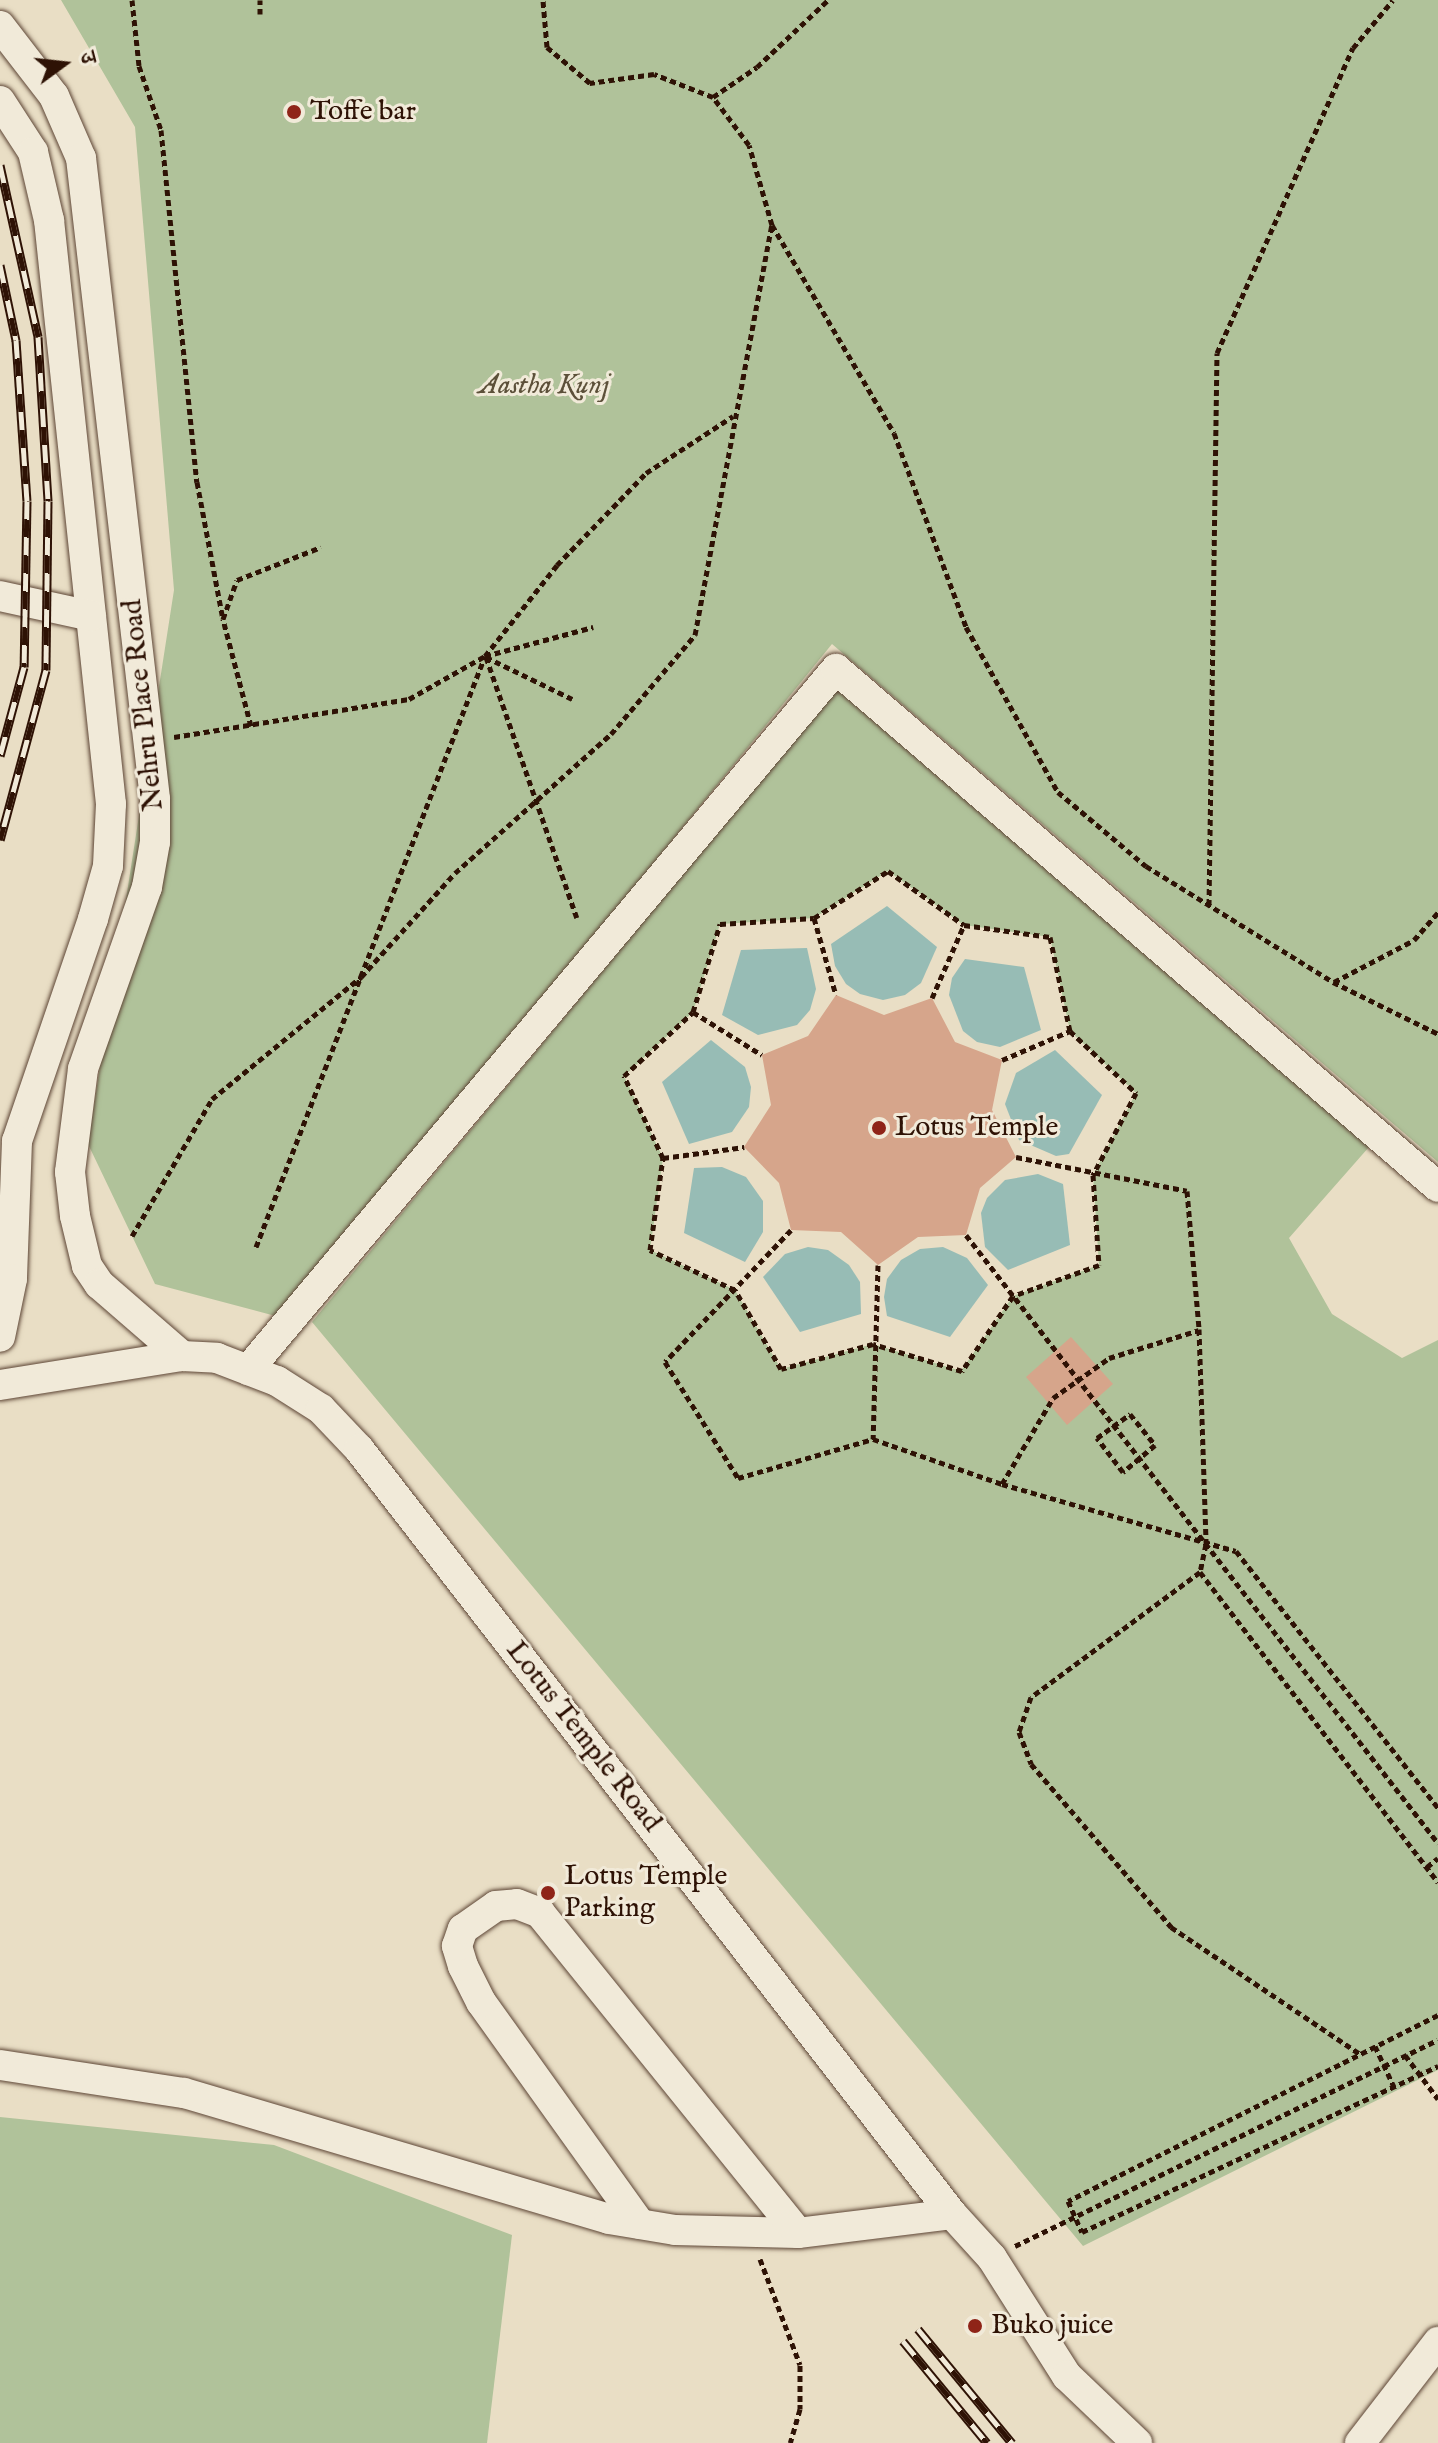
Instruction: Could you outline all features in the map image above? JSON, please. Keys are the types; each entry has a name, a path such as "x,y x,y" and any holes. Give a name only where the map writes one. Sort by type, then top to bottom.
{"street":[{"name":"Nehru Place Road","path":"0,26 54,96 81,158 149,741 155,842 147,887 83,1069 70,1172 87,1266 99,1284 182,1356"},
{"name":"Nehru Place Road","path":"0,101 33,152 49,220 111,804 108,866 17,1141 7,1230 10,1295 0,1337"},
{"path":"0,596 91,616"},
{"path":"248,1370 836,669 1438,1187"},
{"name":"Lotus Temple Road","path":"0,1385 182,1356 217,1358 248,1370 321,1409 359,1449 952,2214 992,2258 1067,2376 1137,2443"},
{"path":"640,2224 481,2002 463,1966 457,1946 463,1929 496,1906 517,1904 540,1913 798,2233"},
{"path":"0,2065 184,2093 640,2224 751,2235 798,2233 952,2214"},
{"path":"1360,2443 1438,2342"}],"path":[{"path":"132,0 139,66 161,130 197,482 223,619 251,726"},
{"path":"260,0 260,14"},
{"path":"543,0 547,47 590,83 654,74 713,97 749,145 772,225 894,433 966,627 1058,792 1146,866 1333,982 1438,1034"},
{"path":"819,8 821,0"},
{"path":"713,97 757,67 828,0"},
{"path":"1209,905 1217,353 1353,48 1393,0"},
{"path":"132,1236 212,1099 361,977 455,873 611,734 695,635 733,416 772,225"},
{"path":"256,1247 485,656 557,565 646,473 733,416"},
{"path":"223,619 237,580 321,547"},
{"path":"149,741 409,699 485,656 593,627"},
{"path":"485,656 572,699"},
{"path":"485,656 538,796 577,918"},
{"path":"888,871 964,925 1050,937 1070,1031 1136,1093 1093,1175 1099,1265 1013,1296 962,1371 873,1344 781,1369 735,1290 650,1250 663,1158 624,1076 693,1012 720,924 814,918 888,871"},
{"path":"1333,982 1414,940 1438,912"},
{"path":"814,918 836,995"},
{"path":"932,998 964,925"},
{"path":"693,1012 762,1055"},
{"path":"1002,1060 1070,1031"},
{"path":"663,1158 744,1147"},
{"path":"1016,1157 1093,1175 1187,1191 1199,1329 1206,1544 1200,1572 1031,1697 1019,1732 1031,1764 1171,1927 1360,2054"},
{"path":"791,1230 665,1362 738,1478 873,1439 1002,1484 1236,1551 1438,1808"},
{"path":"966,1235 1438,1843"},
{"path":"873,1439 873,1344 878,1265"},
{"path":"1002,1484 1053,1398 1109,1358 1199,1329"},
{"path":"1130,1414 1155,1445 1123,1472 1097,1438 1115,1426 1130,1414"},
{"path":"1200,1572 1438,1882"},
{"path":"1427,1867 1438,1858"},
{"path":"1438,2015 1068,2201 1082,2232 1438,2066"},
{"path":"992,2258 1438,2040"},
{"path":"1375,2046 1394,2087"},
{"path":"1405,2055 1438,2099"},
{"path":"751,2235 800,2365 800,2409 790,2443"}],"green space":[{"name":"Aastha Kunj","path":"61,0 1438,0 1438,1162 832,644 283,1318 155,1284 88,1144 174,590 135,127"},
{"path":"836,689 1369,1147 1289,1238 1332,1314 1402,1358 1438,1340 1438,2070 1083,2246 312,1322","holes":["888,871 964,925 1050,937 1070,1031 1136,1093 1093,1175 1099,1265 1013,1296 961,1371 873,1344 781,1369 735,1290 650,1250 663,1158 624,1076 693,1012 720,924 814,918"]},
{"path":"0,2117 274,2145 512,2235 487,2443 0,2443"}],"water":[{"path":"887,906 937,947 921,983 905,995 883,1000 860,994 846,984 835,966 831,944"},
{"path":"807,948 816,989 810,1010 797,1025 758,1035 722,1015 741,950"},
{"path":"965,959 1024,967 1041,1030 1000,1047 977,1042 963,1031 949,995 952,978"},
{"path":"711,1040 745,1067 751,1087 749,1107 732,1132 689,1144 662,1082"},
{"path":"1055,1050 1102,1095 1069,1154 1056,1156 1019,1140 1005,1104 1016,1073"},
{"path":"722,1167 746,1177 763,1201 763,1232 745,1262 684,1233 694,1168"},
{"path":"1038,1174 1063,1184 1070,1245 1008,1270 985,1247 981,1213 987,1198 1005,1180"},
{"path":"808,1247 828,1250 849,1265 860,1282 861,1314 800,1332 763,1277 785,1254"},
{"path":"943,1247 967,1258 988,1285 950,1337 887,1316 884,1297 887,1279 901,1260 920,1249"}],"building":[{"name":"Lotus Temple","path":"836,995 884,1015 932,998 955,1042 1002,1060 992,1110 1016,1157 980,1188 966,1235 918,1237 878,1265 841,1232 791,1230 779,1183 744,1147 771,1105 762,1055 808,1036"},
{"path":"1071,1337 1113,1384 1067,1425 1026,1377"}],"railway":[{"path":"0,165 38,337 48,501 46,670 0,840"},
{"path":"0,265 16,340 27,501 24,667 0,756"},
{"path":"918,2329 1012,2443"},
{"path":"903,2341 987,2443"}],"place":[{"name":"Toffe bar","path":"294,112"},
{"name":"Lotus Temple","path":"879,1128"},
{"name":"Lotus Temple Parking","path":"548,1893"},
{"name":"Buko juice","path":"975,2326"}]}
